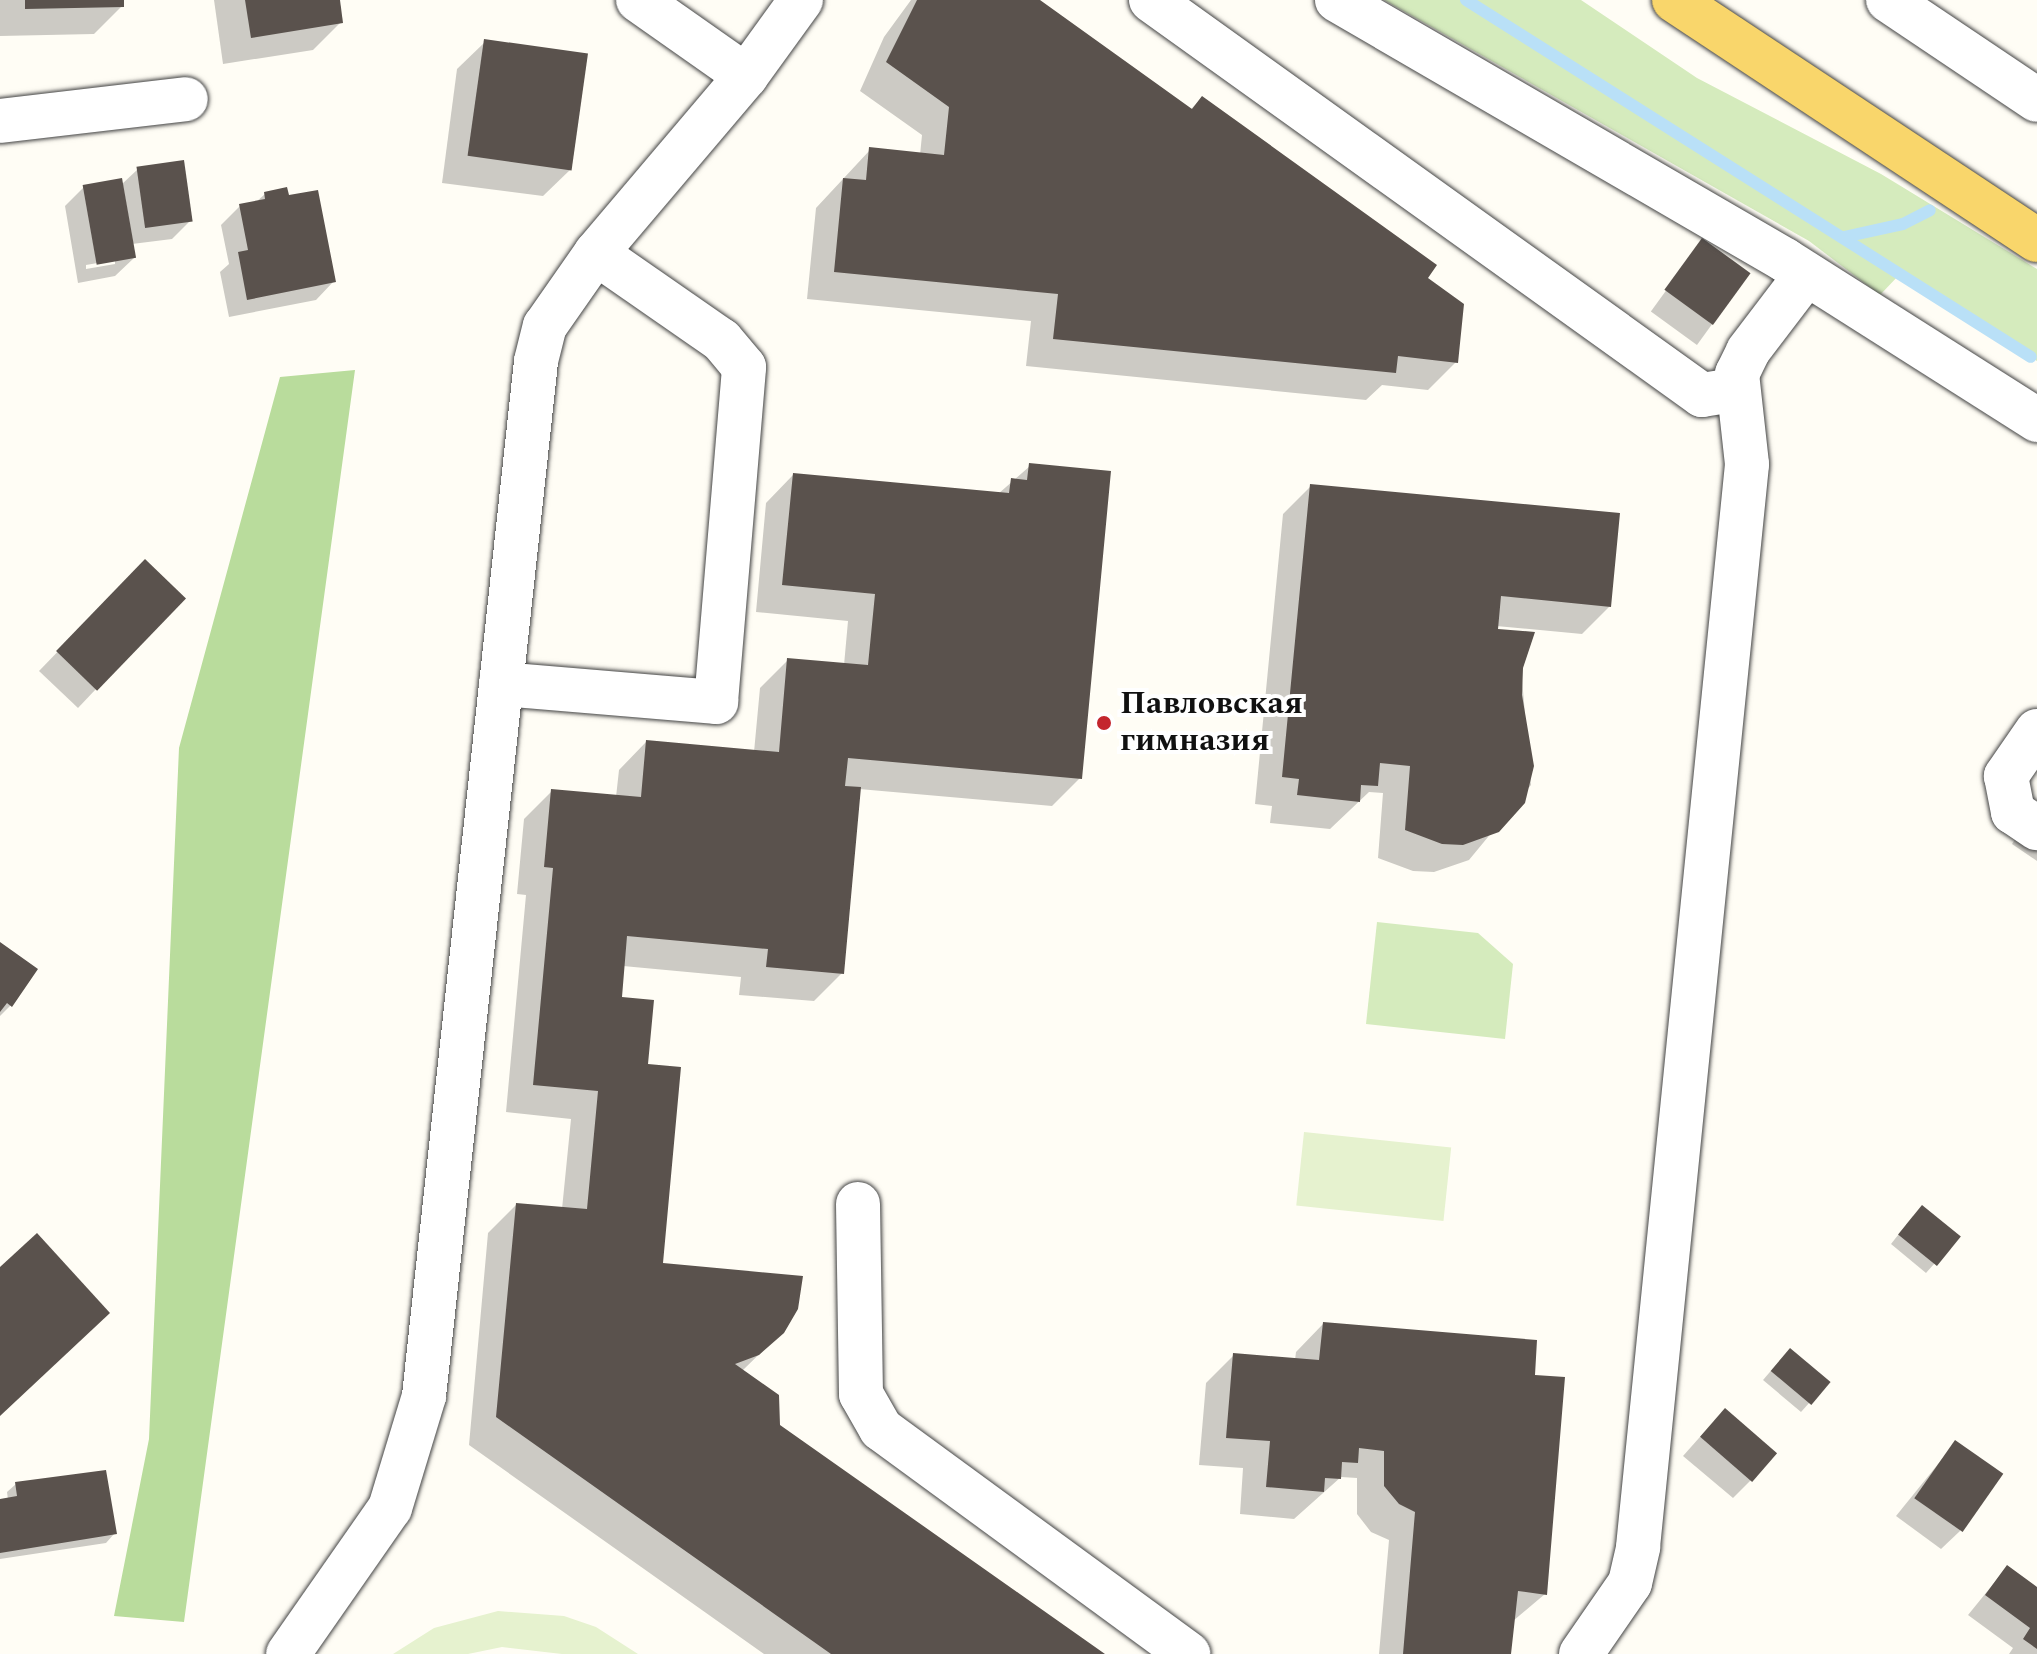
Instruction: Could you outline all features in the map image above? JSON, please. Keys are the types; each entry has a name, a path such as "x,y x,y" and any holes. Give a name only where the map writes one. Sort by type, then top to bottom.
{"main road":[{"path":"1674,0 2037,240"}],"lane":[{"path":"638,0 746,76"},
{"path":"288,1654 390,1508 424,1396 536,361 545,326 596,253 746,76 801,0"},
{"path":"1151,0 1702,395 1738,389"},
{"path":"1337,0 1806,275 2037,420"},
{"path":"1888,0 2037,100"},
{"path":"0,121 186,99"},
{"path":"501,684 716,702 744,367 721,340 596,253"},
{"path":"1581,1654 1630,1583 1638,1547 1747,464 1737,374 1748,351 1806,275"},
{"path":"2037,731 2006,776 2013,812 2037,828"},
{"path":"858,1204 861,1394 881,1429 1188,1654"}],"green space":[{"path":"1384,0 1581,0 1697,78 1881,174 2037,269 2037,361 1900,274 1880,295 1809,241"},
{"path":"355,370 184,1622 114,1616 149,1439 179,748 280,377"},
{"path":"1377,922 1478,933 1513,964 1505,1039 1366,1024"},
{"path":"1304,1132 1451,1147 1443,1221 1296,1206"},
{"path":"498,1611 564,1616 596,1627 638,1654 562,1654 502,1647 468,1654 393,1654 434,1628"}],"building":[{"path":"25,0 124,0 124,7 25,9"},
{"path":"245,0 340,0 343,23 251,38"},
{"path":"917,0 1040,0 1192,109 1202,96 1437,265 1428,278 1464,304 1458,363 1398,356 1396,373 1053,339 1058,294 834,272 843,178 866,180 869,147 944,155 949,107 886,62"},
{"path":"484,39 588,54 572,170 468,156"},
{"path":"184,160 193,221 145,228 136,167"},
{"path":"122,178 136,258 97,265 83,185"},
{"path":"287,187 289,195 318,190 336,282 247,300 238,252 248,250 239,204 265,199 264,192"},
{"path":"1702,238 1751,273 1713,325 1664,290"},
{"path":"1029,463 1111,471 1082,779 848,758 845,786 861,787 844,974 766,967 768,949 627,936 622,997 654,1000 648,1064 681,1067 663,1263 803,1276 798,1309 784,1333 759,1355 735,1364 779,1395 780,1425 1105,1654 831,1654 496,1417 516,1203 587,1209 598,1091 533,1085 553,868 544,867 551,789 641,797 646,740 779,752 787,658 868,665 875,594 782,585 793,473 1009,493 1011,478 1027,480"},
{"path":"1310,484 1620,513 1611,607 1501,596 1498,629 1535,632 1523,668 1522,695 1534,766 1525,803 1499,832 1463,845 1442,844 1405,830 1410,766 1380,763 1378,786 1361,785 1360,802 1297,795 1299,779 1282,777"},
{"path":"145,559 186,599 97,691 56,651"},
{"path":"0,942 38,969 12,1007 7,1003 0,1012"},
{"path":"1922,1205 1961,1236 1937,1266 1898,1235"},
{"path":"37,1233 110,1313 0,1416 0,1267"},
{"path":"1323,1322 1537,1340 1535,1375 1565,1377 1547,1595 1518,1591 1511,1654 1403,1654 1415,1512 1399,1504 1384,1486 1384,1451 1359,1448 1358,1463 1342,1462 1341,1479 1325,1478 1324,1492 1266,1487 1270,1441 1226,1438 1233,1353 1319,1360"},
{"path":"1790,1348 1831,1382 1811,1405 1771,1371"},
{"path":"1725,1408 1777,1453 1752,1482 1700,1437"},
{"path":"1955,1440 2003,1474 1963,1532 1914,1498"},
{"path":"106,1470 117,1534 0,1553 0,1499 17,1496 15,1482"},
{"path":"2007,1565 2037,1587 2037,1649 2023,1639 2030,1628 1985,1595"}],"waterway":[{"path":"1466,0 2031,357"},
{"path":"1844,237 1903,224 1930,210"}],"place":[{"name":"Павловская гимназия","path":"1104,723"}]}
